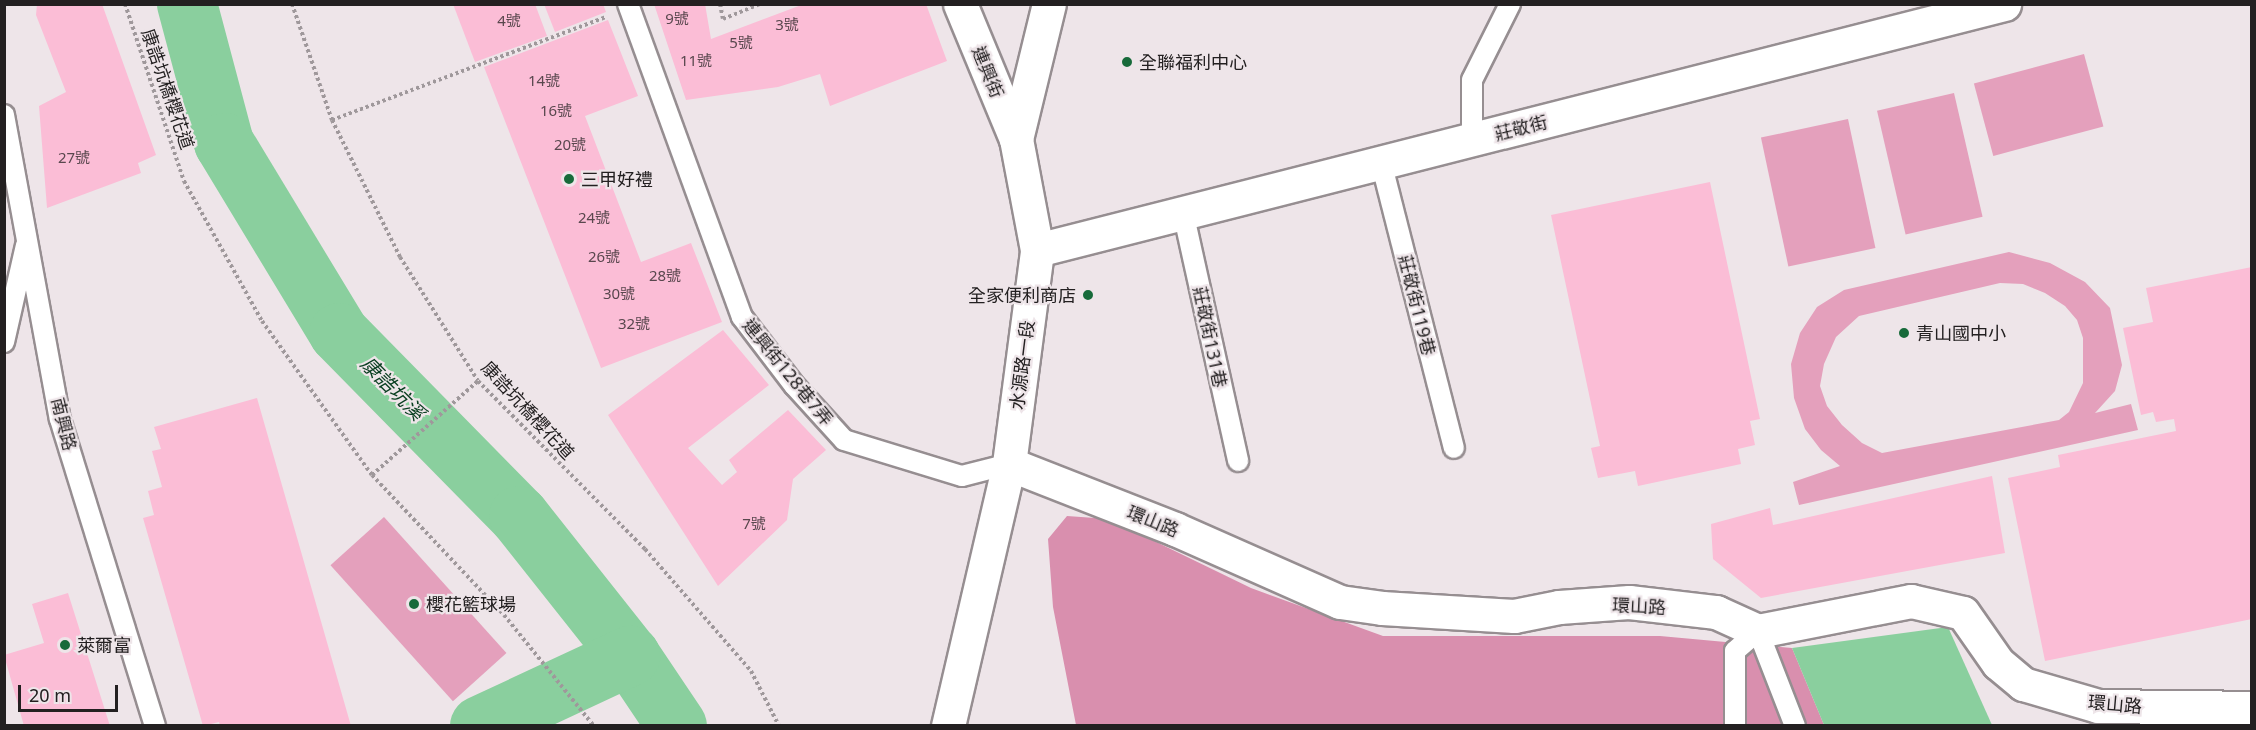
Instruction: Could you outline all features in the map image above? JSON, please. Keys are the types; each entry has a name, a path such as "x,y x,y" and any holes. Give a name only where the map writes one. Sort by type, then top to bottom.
{"street":[{"name":"連興街","path":"960,4 1016,139"},
{"name":"水源路一段","path":"948,726 1010,464 1037,250 1016,139 1049,4"},
{"name":"莊敬街","path":"1037,250 2004,4"},
{"name":"環山路","path":"1010,464 1175,529 1340,602 1382,608 1514,616 1559,607 1629,602 1716,612 1758,631 1911,601 1963,613 1998,663 2024,684 2098,706 2252,708"}],"lane":[{"path":"1472,140 1472,80 1510,4"},
{"name":"連興街128巷7弄","path":"629,6 742,317 794,385 844,440 962,476 1010,464"},
{"name":"南興路","path":"4,115 60,419 155,726"},
{"name":"莊敬街119巷","path":"1381,162 1454,448"},
{"name":"莊敬街131巷","path":"1183,212 1238,461"},
{"path":"4,342 27,236"},
{"path":"1734,726 1736,651 1758,631 1795,726"}],"path":[{"name":"康誥坑橋櫻花道","path":"125,4 184,181 262,321 372,475 504,615 594,726"},
{"name":"康誥坑橋櫻花道","path":"292,4 332,120 400,257 478,381 652,557 752,671 780,726"},
{"path":"720,4 723,19 760,4"},
{"path":"332,120 629,6"},
{"path":"372,475 478,381"}],"shaded area":[{"path":"2084,54 2103,126 1993,156 1974,84"},
{"path":"1954,93 1983,217 1906,235 1877,111"},
{"path":"1848,119 1875,248 1788,267 1761,138"},
{"path":"2009,252 2050,263 2085,282 2110,308 2122,365 2115,391 2095,413 2131,404 2138,430 1799,505 1793,482 1840,466 1821,450 1805,429 1794,398 1791,364 1800,333 1817,307 1844,290","holes":["2000,283 2023,284 2045,293 2065,306 2077,320 2083,338 2083,383 2069,412 2059,420 1882,453 1862,443 1842,425 1827,406 1820,386 1824,364 1836,337 1859,316"]},
{"path":"1067,516 1109,519 1251,588 1383,636 1660,636 1792,648 1824,725 1076,725 1053,607 1048,539"},
{"name":"櫻花籃球場","path":"384,517 506,653 453,701 330,565"},
{"path":"1948,627 1992,725 1824,725 1792,648"}],"building":[{"path":"37,4 102,4 156,155 138,163 141,173 47,208 39,106 66,92 36,15"},
{"path":"453,4 535,4 547,36 475,62"},
{"path":"544,4 603,4 606,12 555,32"},
{"path":"654,4 705,4 711,39 804,4 926,4 947,61 830,106 820,74 778,87 686,100"},
{"name":"三甲好禮","path":"608,20 638,96 585,116 641,262 691,243 722,322 601,368 484,67"},
{"path":"1710,182 1760,419 1750,421 1755,445 1738,449 1741,464 1638,486 1635,471 1598,478 1591,448 1600,446 1551,215"},
{"path":"2252,267 2252,619 2045,661 2008,478 2060,467 2058,455 2176,431 2174,419 2156,422 2153,412 2141,415 2123,328 2153,322 2146,288"},
{"path":"723,330 769,385 688,448 722,485 737,472 729,460 788,410 826,450 793,479 787,520 718,586 608,415"},
{"path":"257,398 351,726 220,726 219,722 203,726 143,518 154,515 148,491 162,487 152,451 161,449 154,427"},
{"path":"1992,476 2005,553 1761,598 1713,559 1711,524 1770,508 1773,525"},
{"path":"68,593 110,726 24,726 4,655 44,643 32,604"}],"waterway":[{"name":"康誥坑溪","path":"187,4 224,143 339,333 519,516 630,656 677,726"},
{"path":"480,726 630,656"}],"place":[{"name":"全聯福利中心","path":"1127,62"},
{"name":"三甲好禮","path":"569,179"},
{"name":"全家便利商店","path":"1088,295"},
{"name":"青山國中小","path":"1904,333"},
{"name":"櫻花籃球場","path":"414,604"},
{"name":"萊爾富","path":"65,645"}]}
